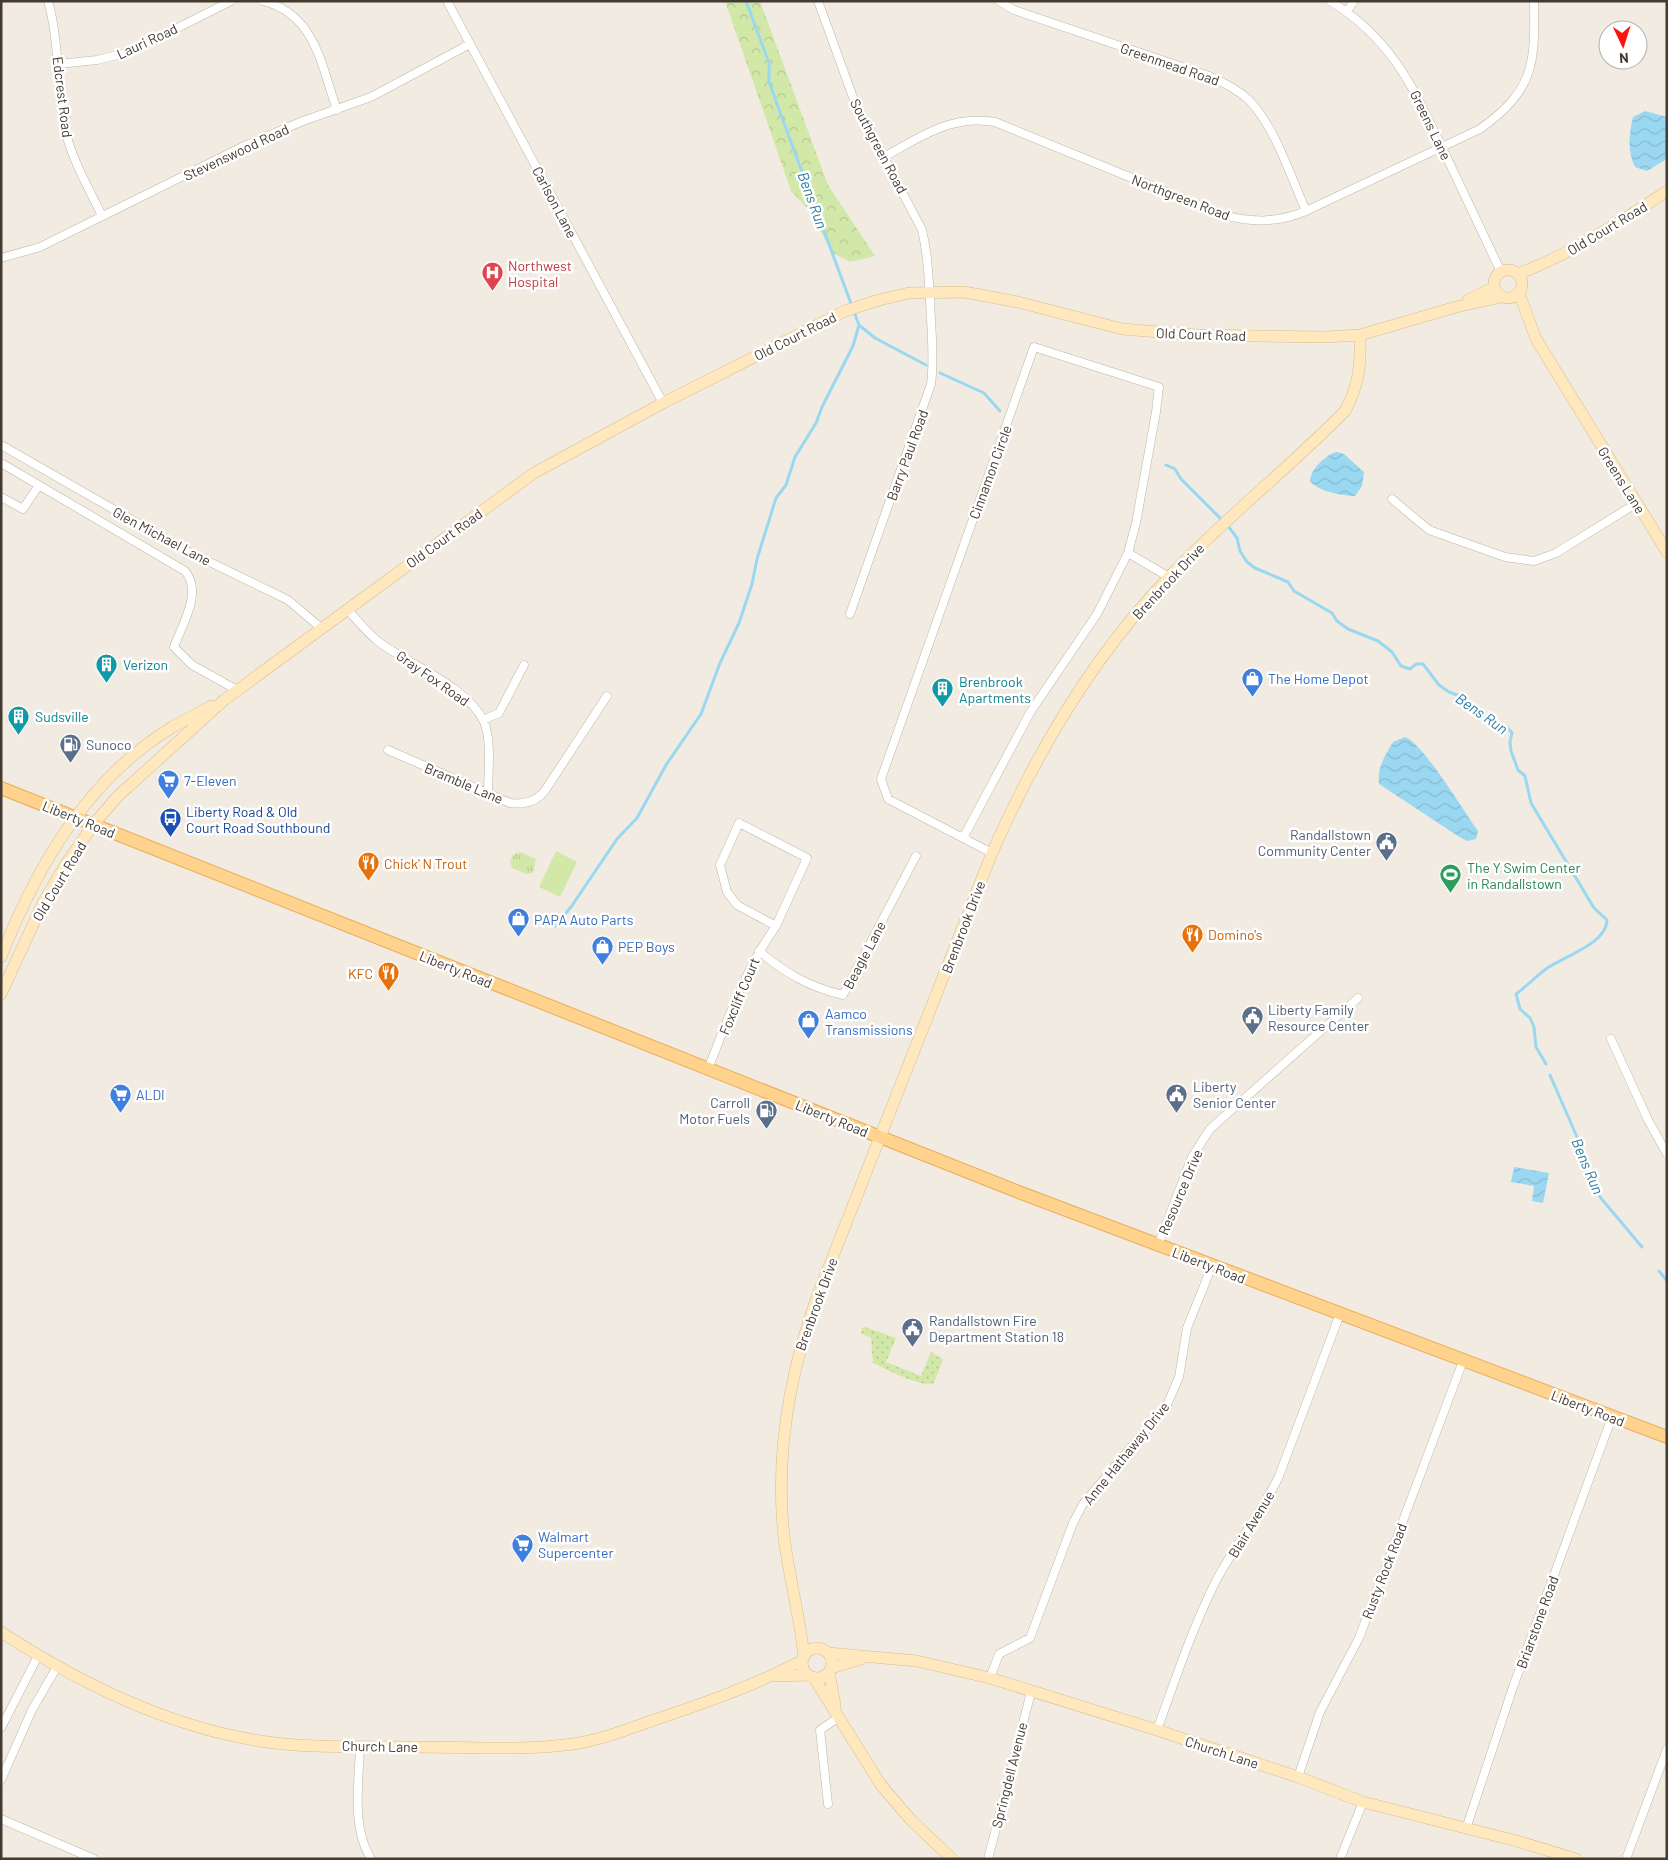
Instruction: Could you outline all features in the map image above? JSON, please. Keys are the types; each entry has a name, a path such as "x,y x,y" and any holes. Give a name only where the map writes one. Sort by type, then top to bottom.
{"main road":[{"name":"Old Court Road","path":"1518,274 1546,263 1605,232 1667,191"},
{"name":"Old Court Road","path":"1521,290 1546,263"},
{"path":"1510,270 1518,274 1521,290 1505,298 1494,287 1494,280 1501,272 1510,270"},
{"name":"Old Court Road","path":"1456,307 1494,287"},
{"name":"Greens Lane","path":"1521,290 1532,330"},
{"name":"Old Court Road","path":"1,994 43,903 64,867 94,825 117,797 224,700 534,473 663,402 845,311 894,296 930,291 964,292 992,296 1095,324 1154,333 1286,337 1360,335 1456,307 1505,298"},
{"name":"Greens Lane","path":"1505,298 1532,330 1667,552"},
{"name":"Brenbrook Drive","path":"803,1658 800,1623 788,1562 781,1503 781,1455 787,1405 805,1331 992,853 1016,798 1062,717 1114,641 1168,577 1345,411 1354,396 1359,378 1360,335"},
{"name":"Old Court Road","path":"1,957 29,892 50,854 74,818 135,755 170,728 224,700"},
{"name":"Liberty Road","path":"1,788 1158,1246 1667,1437"},
{"name":"Brenbrook Drive","path":"800,1623 823,1651"},
{"name":"Church Lane","path":"1,1632 125,1702 224,1733 260,1741 292,1744 526,1748 575,1744 597,1739 695,1706 772,1676 803,1658"},
{"path":"837,1713 830,1670 832,1660 823,1651 810,1650 803,1658 803,1668 811,1676 837,1713 881,1785 910,1819 952,1859"},
{"name":"Church Lane","path":"823,1651 916,1662 990,1678 1157,1730 1298,1777 1362,1802 1517,1841 1576,1859"},
{"name":"Church Lane","path":"830,1670 866,1657"},
{"path":"811,1676 822,1677 830,1670"},
{"name":"Church Lane","path":"772,1676 811,1676"}],"street":[{"name":"Edcrest Road","path":"48,1 56,38 65,129 75,160 102,216"},
{"name":"Lauri Road","path":"58,64 97,60 130,52 231,1"},
{"path":"263,1 288,11 298,18 314,44 337,110"},
{"name":"Carlson Lane","path":"447,1 663,402"},
{"name":"Southgreen Road","path":"818,1 854,100 922,230 927,248 930,291"},
{"name":"Greenmead Road","path":"999,1 1014,10 1209,76 1238,91 1249,101 1268,126 1306,211"},
{"name":"Greens Lane","path":"1330,1 1347,11 1373,35 1408,79 1501,272"},
{"path":"1347,11 1354,1"},
{"name":"Northgreen Road","path":"884,157 939,127 981,119 995,122 1228,216 1265,222 1294,216 1480,128 1498,116 1513,102 1531,68 1534,49 1534,1"},
{"name":"Stevenswood Road","path":"1,258 40,247 244,146 295,124 337,110 395,86 470,44"},
{"name":"Barry Paul Road","path":"850,614 931,384 933,358 930,291"},
{"name":"Cinnamon Circle","path":"963,838 1027,719 1097,614 1128,553 1136,523 1156,412 1159,387 1034,347 881,779 888,799 963,838 992,853"},
{"name":"Glen Michael Lane","path":"1,445 183,549 282,596 298,607 321,628"},
{"path":"1,463 185,572 192,583 192,597 174,647 192,665 237,690"},
{"path":"1,497 22,509 39,485"},
{"path":"1392,499 1419,523 1435,532 1505,558 1534,560 1556,553 1637,502"},
{"path":"1128,553 1168,577"},
{"name":"Gray Fox Road","path":"347,609 379,642 464,697 477,710 483,720 487,735 488,794"},
{"path":"483,720 499,713 524,665"},
{"name":"Bramble Lane","path":"388,750 488,794 519,804 537,799 544,792 607,696"},
{"name":"Foxcliff Court","path":"708,1069 746,974 776,926 807,858 739,823 720,865 727,892 746,911 776,926"},
{"name":"Beagle Lane","path":"759,951 795,978 819,989 843,994 916,856"},
{"name":"Resource Drive","path":"1158,1246 1192,1157 1210,1129 1358,998"},
{"path":"1611,1039 1648,1120 1667,1154"},
{"name":"Anne Hathaway Drive","path":"990,1678 999,1654 1030,1638 1073,1523 1083,1504 1167,1405 1179,1377 1187,1328 1212,1266"},
{"name":"Blair Avenue","path":"1157,1730 1206,1601 1232,1555 1267,1502 1279,1476 1340,1314"},
{"name":"Rusty Rock Road","path":"1298,1777 1320,1712 1359,1638 1463,1361"},
{"name":"Briarstone Road","path":"1466,1829 1513,1687 1612,1417"},
{"path":"1,1728 39,1654"},
{"path":"1,1780 32,1710 58,1665"},
{"name":"Springdell Avenue","path":"988,1859 1031,1692"},
{"path":"828,1804 820,1730 837,1713"},
{"path":"360,1746 358,1814 364,1842 371,1859"},
{"path":"1626,1859 1667,1749"},
{"path":"1340,1859 1362,1802"},
{"path":"1,1819 94,1859"}],"green space":[{"path":"725,1 760,1 828,185 875,256 850,262 833,253 807,208 791,191"},
{"path":"556,851 577,862 560,897 539,887"},
{"path":"521,852 536,859 533,873 526,874 512,868 510,861 514,854"},
{"path":"865,1327 896,1338 886,1362 921,1376 931,1352 943,1359 934,1383 921,1383 873,1363 871,1338 861,1333 862,1328"}],"water":[{"path":"1645,111 1667,117 1667,159 1647,171 1635,167 1632,161 1630,142 1633,117"},
{"path":"1337,452 1344,454 1364,472 1362,486 1355,496 1337,494 1318,488 1310,481 1319,463"},
{"path":"1405,737 1413,742 1433,765 1478,831 1476,839 1468,841 1461,838 1379,784 1380,767 1387,752 1393,742"},
{"path":"1514,1167 1549,1173 1543,1203 1532,1201 1534,1186 1511,1182"}],"waterway":[{"name":"Bens Run","path":"746,1 769,63 769,81 778,107 859,325 875,338 926,365"},
{"path":"555,926 571,907 617,839 637,818 666,765 701,714 720,663 739,623 776,498 786,485 795,457 816,423 822,407 853,346 859,325"},
{"name":"Bens Run","path":"940,373 984,393 1000,411"},
{"name":"Bens Run","path":"1166,465 1175,469 1181,479 1228,526 1237,538 1240,551 1247,562 1255,568 1288,582 1294,591 1332,613 1337,621 1348,629 1378,641 1392,652 1401,666 1410,669 1416,664 1423,664 1439,685 1449,692 1463,697 1488,717 1507,727 1512,733 1511,751 1518,770 1525,776 1531,803 1594,908 1607,920 1605,929 1592,943 1553,964 1516,994 1520,1009 1530,1018 1534,1027 1536,1047 1546,1064"},
{"name":"Bens Run","path":"1550,1075 1584,1153 1588,1170 1600,1197 1642,1247"},
{"name":"Bens Run","path":"1659,1271 1667,1281"}],"place":[{"name":"Northwest Hospital","path":"492,292"},
{"name":"Verizon","path":"107,683"},
{"name":"The Home Depot","path":"1252,697"},
{"name":"Brenbrook Apartments","path":"943,708"},
{"name":"Sudsville","path":"19,735"},
{"name":"Sunoco","path":"70,763"},
{"name":"7-Eleven","path":"168,799"},
{"name":"Liberty Road & Old Court Road Southbound","path":"170,838"},
{"name":"Randallstown Community Center","path":"1387,861"},
{"name":"Chick' N Trout","path":"368,882"},
{"name":"The Y Swim Center in Randallstown","path":"1451,894"},
{"name":"PAPA Auto Parts","path":"518,938"},
{"name":"Domino's","path":"1192,953"},
{"name":"PEP Boys","path":"602,965"},
{"name":"KFC","path":"389,992"},
{"name":"Liberty Family Resource Center","path":"1252,1036"},
{"name":"Aamco Transmissions","path":"809,1040"},
{"name":"ALDI","path":"120,1113"},
{"name":"Liberty Senior Center","path":"1177,1113"},
{"name":"Carroll Motor Fuels","path":"766,1129"},
{"name":"Randallstown Fire Department Station 18","path":"913,1347"},
{"name":"Walmart Supercenter","path":"522,1563"}]}
